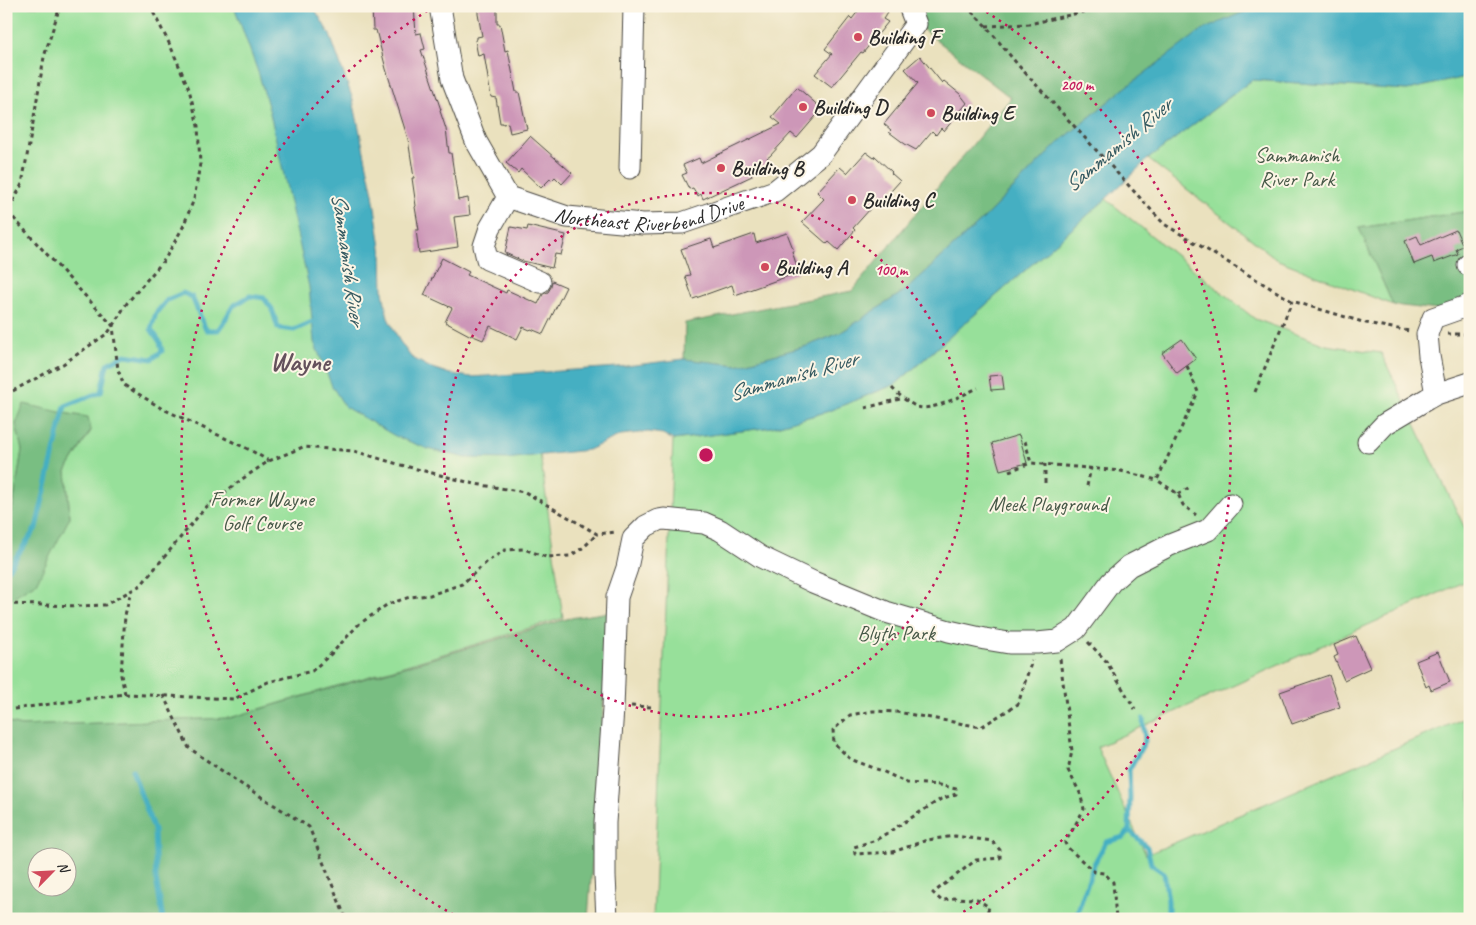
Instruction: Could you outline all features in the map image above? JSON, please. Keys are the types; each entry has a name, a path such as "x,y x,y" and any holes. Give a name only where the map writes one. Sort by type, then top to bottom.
{"street":[{"path":"440,6 452,78 476,142 508,197 490,228 484,246 486,259 540,282"},
{"path":"630,168 634,6"},
{"name":"Northeast Riverbend Drive","path":"508,197 567,217 643,224 682,223 775,192 821,154 912,15"},
{"path":"1436,394 1429,356 1428,334 1433,318 1470,305"},
{"path":"1368,442 1385,424 1436,394 1470,383"},
{"path":"607,919 605,823 613,709 617,597 627,568 633,540 646,526 664,519 704,523 720,530 761,557 813,582 886,612 948,631 985,639 1009,643 1047,642 1076,628 1111,582 1129,566 1170,545 1208,530 1231,504"}],"path":[{"path":"60,6 44,57 22,184 7,214 113,326 118,370 124,385 161,408 250,450 269,462"},
{"path":"6,396 63,364 108,333 127,303 165,259 183,227 194,199 200,164 198,126 189,89 170,45 150,6"},
{"path":"966,6 1164,224 1292,300 1366,323 1412,331"},
{"path":"986,26 1029,24 1110,6"},
{"path":"1255,392 1292,300"},
{"path":"1157,480 1198,392 1187,366"},
{"path":"892,388 919,408 938,406 978,388"},
{"path":"866,408 904,398"},
{"path":"1025,441 1031,463"},
{"path":"6,604 105,605 142,585 205,508 242,479 269,462 303,446 354,450 401,465 475,484 525,492 597,534"},
{"path":"1009,471 1031,463 1121,471 1157,480 1178,494 1183,505 1197,516 1214,525"},
{"path":"1045,464 1045,483"},
{"path":"1087,486 1091,468"},
{"path":"1178,494 1190,487"},
{"path":"6,710 125,694 234,699 268,682 312,671 358,625 388,604 410,597 430,595 462,584 488,561 505,550 524,549 546,557 570,556 584,547 597,534 618,531"},
{"path":"125,694 121,675 125,615 131,591"},
{"path":"1076,628 1106,661 1135,709"},
{"path":"1047,642 1072,751 1068,770 1080,793 1084,809 1065,842 1067,848 1090,868 1095,872 1104,874 1113,882 1116,919"},
{"path":"985,919 989,907 976,899 952,898 942,901 934,893 976,860 1000,858 1000,850 992,841 955,836 927,840 893,852 855,854 854,846 876,840 941,799 956,794 956,789 939,785 907,783 850,759 834,743 833,730 850,715 873,711 897,712 981,727 1018,704 1047,642"},
{"path":"163,695 189,748 309,827 346,919"}],"green space":[{"name":"Former Wayne Golf Course","path":"6,6 278,6 360,296 419,404 540,454 563,618 230,718 21,726 6,722 6,582 70,517 66,471 91,431 87,417 69,414 16,424 22,450 13,507 6,521"},
{"path":"901,6 1259,6 1121,91 1056,145 984,218 906,290 840,333 807,346 737,365 684,359 685,323 852,291 1011,98 916,24"},
{"name":"Sammamish River Park","path":"1470,76 1470,211 1359,228 1393,305 1278,260 1148,159 1252,80 1407,90"},
{"name":"Blyth Park","path":"1106,199 1255,319 1326,345 1381,353 1470,539 1470,579 1097,747 1146,855 1470,716 1470,919 653,919 673,440 772,427 826,412 896,384"},
{"path":"1470,211 1470,309 1447,311 1393,305 1359,228"},
{"path":"24,404 88,417 91,430 66,471 70,517 36,583 6,601 6,521 13,507 22,450 16,424"},
{"path":"610,612 588,919 6,919 6,722 21,726 230,718 570,618"}],"water":[{"name":"Sammamish River","path":"234,6 313,6 330,35 353,100 373,194 382,254 383,292 388,318 399,340 411,357 429,367 450,374 471,377 618,367 684,359 737,365 807,346 840,333 906,290 984,218 1056,145 1121,91 1202,30 1259,6 1470,6 1470,76 1407,90 1252,80 1148,159 1106,199 896,384 826,412 772,427 673,440 663,434 648,432 621,435 588,450 506,459 466,458 428,449 395,436 345,407 332,386 314,342 309,287 270,113 259,75"}],"building":[{"path":"372,6 414,6 416,34 421,33 425,49 421,50 446,129 458,200 468,198 470,215 454,217 458,247 419,253 416,230 419,230 412,178 414,178 408,139 376,30 373,30"},
{"path":"478,6 497,6 497,24 500,24 505,51 508,50 516,92 519,92 527,129 510,133 508,123 500,123 496,98 491,97 484,54 478,56 475,40 477,37 482,36"},
{"name":"Building F","path":"862,6 881,6 888,12 883,19 888,22 832,87 815,74 832,54 825,49 850,17 852,19"},
{"name":"Building E","path":"920,56 942,83 944,81 960,94 967,103 944,131 941,128 936,135 932,131 916,150 889,132 891,130 884,124 918,83 905,69"},
{"name":"Building B","path":"797,87 822,109 797,138 791,133 767,158 769,163 751,172 752,176 703,199 701,194 698,196 693,188 689,189 682,175 687,173 683,165 699,158 701,163 781,124 772,117"},
{"path":"530,136 572,173 562,184 555,177 552,180 550,179 541,188 521,169 518,173 506,163"},
{"name":"Building C","path":"866,152 874,158 875,156 900,181 882,201 879,199 853,228 855,230 838,250 829,242 827,244 802,222 824,199 817,192 840,167 847,173"},
{"path":"528,226 566,235 561,255 555,254 552,268 523,261 505,253 511,227 527,230"},
{"path":"1456,230 1463,246 1456,249 1458,254 1434,263 1432,257 1414,264 1405,241 1417,236 1421,245"},
{"name":"Building A","path":"787,233 794,251 792,251 798,270 797,273 735,295 732,285 693,299 685,276 690,275 681,249 711,239 714,248 754,234 756,243"},
{"path":"442,258 469,272 467,275 506,293 507,290 538,304 543,294 548,292 552,281 566,287 543,334 523,327 517,339 490,326 483,340 471,336 445,322 452,308 424,295"},
{"path":"1182,339 1196,359 1177,373 1162,353"},
{"path":"1002,375 1004,389 991,390 989,376"},
{"path":"1019,435 1027,463 1000,470 992,443"},
{"path":"1356,636 1370,668 1344,680 1334,657 1338,655 1334,645"},
{"path":"1438,652 1450,682 1431,690 1429,685 1426,687 1416,661"},
{"path":"1329,675 1340,707 1292,724 1280,692"}],"waterway":[{"path":"6,570 36,528 65,406 101,392 107,364 125,355 152,359 162,351 160,342 151,329 156,313 167,300 183,293 192,297 206,330 218,330 233,306 250,296 264,298 272,309 278,328 294,330 312,322 318,322"},
{"path":"1075,919 1094,864 1106,842 1124,837 1129,830 1129,770 1145,741 1143,719"},
{"path":"132,770 154,830 156,879 163,919"},
{"path":"1129,830 1147,847 1151,864 1164,873 1168,901 1168,919"}],"place":[{"name":"Building F","path":"858,37"},
{"name":"Building D","path":"803,107"},
{"name":"Building E","path":"931,113"},
{"name":"Building B","path":"721,168"},
{"name":"Building C","path":"852,200"},
{"name":"Building A","path":"765,267"}],"district":[{"name":"Wayne","path":"300,361"}],"park label":[{"name":"Meek Playground","path":"1048,504"}]}
